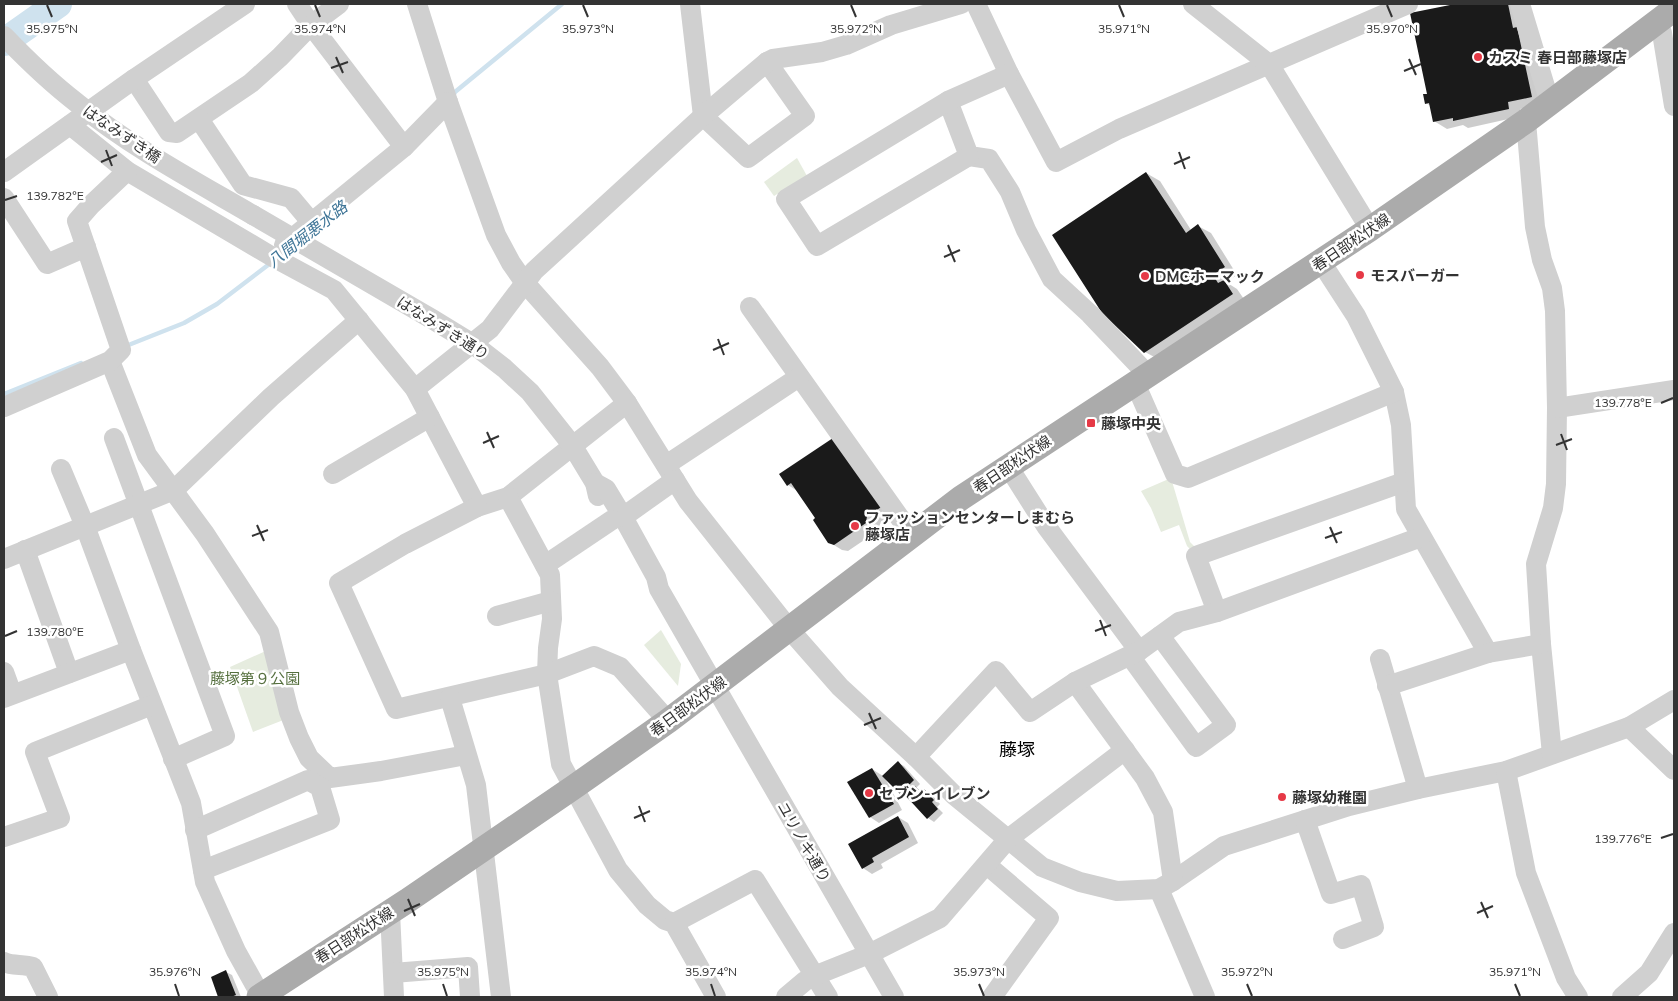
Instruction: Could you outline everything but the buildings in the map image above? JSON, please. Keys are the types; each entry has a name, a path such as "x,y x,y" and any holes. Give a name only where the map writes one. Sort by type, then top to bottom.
{"main road":[{"name":"春日部松伏線","path":"260,997 390,912 574,787 668,721 790,630 912,535 1008,466 1370,229 1526,121 1666,15"}],"street":[{"path":"4,172 134,79 246,4"},
{"path":"297,4 404,147"},
{"path":"134,79 169,132 177,133 250,83 280,57 311,25 339,4"},
{"path":"417,4 448,102 496,235 511,263 525,283 600,367 627,403 688,501 790,630 840,687 954,795 1042,867 1080,882 1117,891 1166,885 1224,846 1349,806 1418,789 1506,771 1629,727 1674,700"},
{"path":"690,4 703,116 748,158 805,116 767,62"},
{"path":"415,389 490,329 534,271 703,116 767,62 773,59 822,52 891,25 961,4"},
{"path":"976,4 1056,162 1119,129 1408,4"},
{"path":"1193,4 1269,64 1370,229"},
{"path":"1520,4 1550,103"},
{"path":"1666,15 1662,33 1674,106"},
{"name":"はなみずき橋","path":"4,36 44,75 84,109 156,158 253,215"},
{"path":"1010,74 948,101 786,199 817,246 969,156 989,159 1010,192 1026,230 1052,279 1090,314 1141,379 1175,474 1188,478 1394,392"},
{"path":"948,101 969,156"},
{"path":"276,258 291,237 312,223 404,147 448,102"},
{"path":"199,119 243,185 291,198 312,223"},
{"path":"1526,121 1535,227 1542,260 1552,288 1554,308 1557,408 1556,484 1553,508 1536,564 1541,644 1552,754"},
{"path":"70,125 127,171 334,290 415,389 477,507"},
{"path":"4,407 110,361 122,350 77,222 91,205 127,171"},
{"path":"4,198 47,264 86,247"},
{"name":"はなみずき通り","path":"253,215 472,344 504,368 530,392 572,445 595,483 596,492 617,518 644,575 648,581 659,589 715,686"},
{"path":"1321,262 1356,316 1394,392 1401,425 1406,509 1488,653"},
{"path":"750,307 912,535"},
{"path":"4,559 174,490 271,397 359,320"},
{"path":"110,361 147,455 205,534 269,632 289,712 309,758 330,778 381,771 466,755"},
{"path":"545,565 617,518 670,472 799,377"},
{"path":"1557,408 1674,390"},
{"path":"627,403 508,498 477,507 405,544 339,583 396,709 547,674 594,656 620,667 668,721"},
{"path":"334,474 430,417"},
{"path":"114,438 225,736 173,759"},
{"path":"1008,466 1046,526 1196,747 1226,725 1160,636"},
{"path":"61,469 85,526 190,803 205,882 236,952 260,997"},
{"path":"1217,612 1196,556 1404,482"},
{"path":"508,498 550,575 552,619 547,674 561,764 618,870 648,905 665,920 674,922 755,880 828,997"},
{"path":"916,757 996,671 1030,712 1075,682 1134,653 1179,622 1217,612 1422,537"},
{"path":"26,550 69,673"},
{"path":"497,616 551,601"},
{"path":"1387,686 1488,653 1541,644"},
{"path":"4,672 8,696 131,650"},
{"path":"1380,659 1418,789"},
{"path":"1075,682 1145,778 1163,812 1166,885 1204,997"},
{"name":"ユリノキ通り","path":"715,686 894,997"},
{"path":"450,698 476,786 482,850 501,997"},
{"path":"4,837 60,818 35,752 152,705"},
{"path":"1629,727 1674,770"},
{"path":"786,997 814,976 869,954 940,918 1008,839 1125,750"},
{"path":"1506,771 1526,873 1566,978 1578,997"},
{"path":"195,830 308,780 320,787 330,820 202,870"},
{"path":"1305,820 1331,894 1361,885 1372,919 1374,927 1343,939"},
{"path":"987,865 1049,918 992,997"},
{"path":"390,912 394,997"},
{"path":"674,922 716,997"},
{"path":"1622,997 1649,973 1668,951 1674,933"},
{"path":"4,962 33,967 48,997"},
{"path":"393,973 468,967 470,997"}],"green space":[{"path":"797,158 807,176 774,196 764,182"},
{"path":"1171,478 1190,542 1197,549 1192,551 1187,546 1179,525 1161,532 1151,508 1141,491"},
{"path":"661,630 681,664 678,686 644,645"},
{"name":"藤塚第９公園","path":"268,650 286,719 253,732 230,667"}],"waterway":[{"path":"4,42 58,4"},
{"name":"八間堀悪水路","path":"453,96 455,92 562,4"},
{"name":"八間堀悪水路","path":"126,346 184,323 217,304 272,262"},
{"name":"八間堀悪水路","path":"4,394 81,363"}],"place":[{"name":"カスミ 春日部藤塚店","path":"1478,57"},
{"name":"モスバーガー","path":"1360,275"},
{"name":"DMCホーマック","path":"1145,276"},
{"name":"藤塚中央","path":"1091,423"},
{"name":"ファッションセンターしまむら 藤塚店","path":"855,526"},
{"name":"セブン-イレブン","path":"869,793"},
{"name":"藤塚幼稚園","path":"1282,797"}],"district":[{"name":"藤塚","path":"1017,749"}]}
